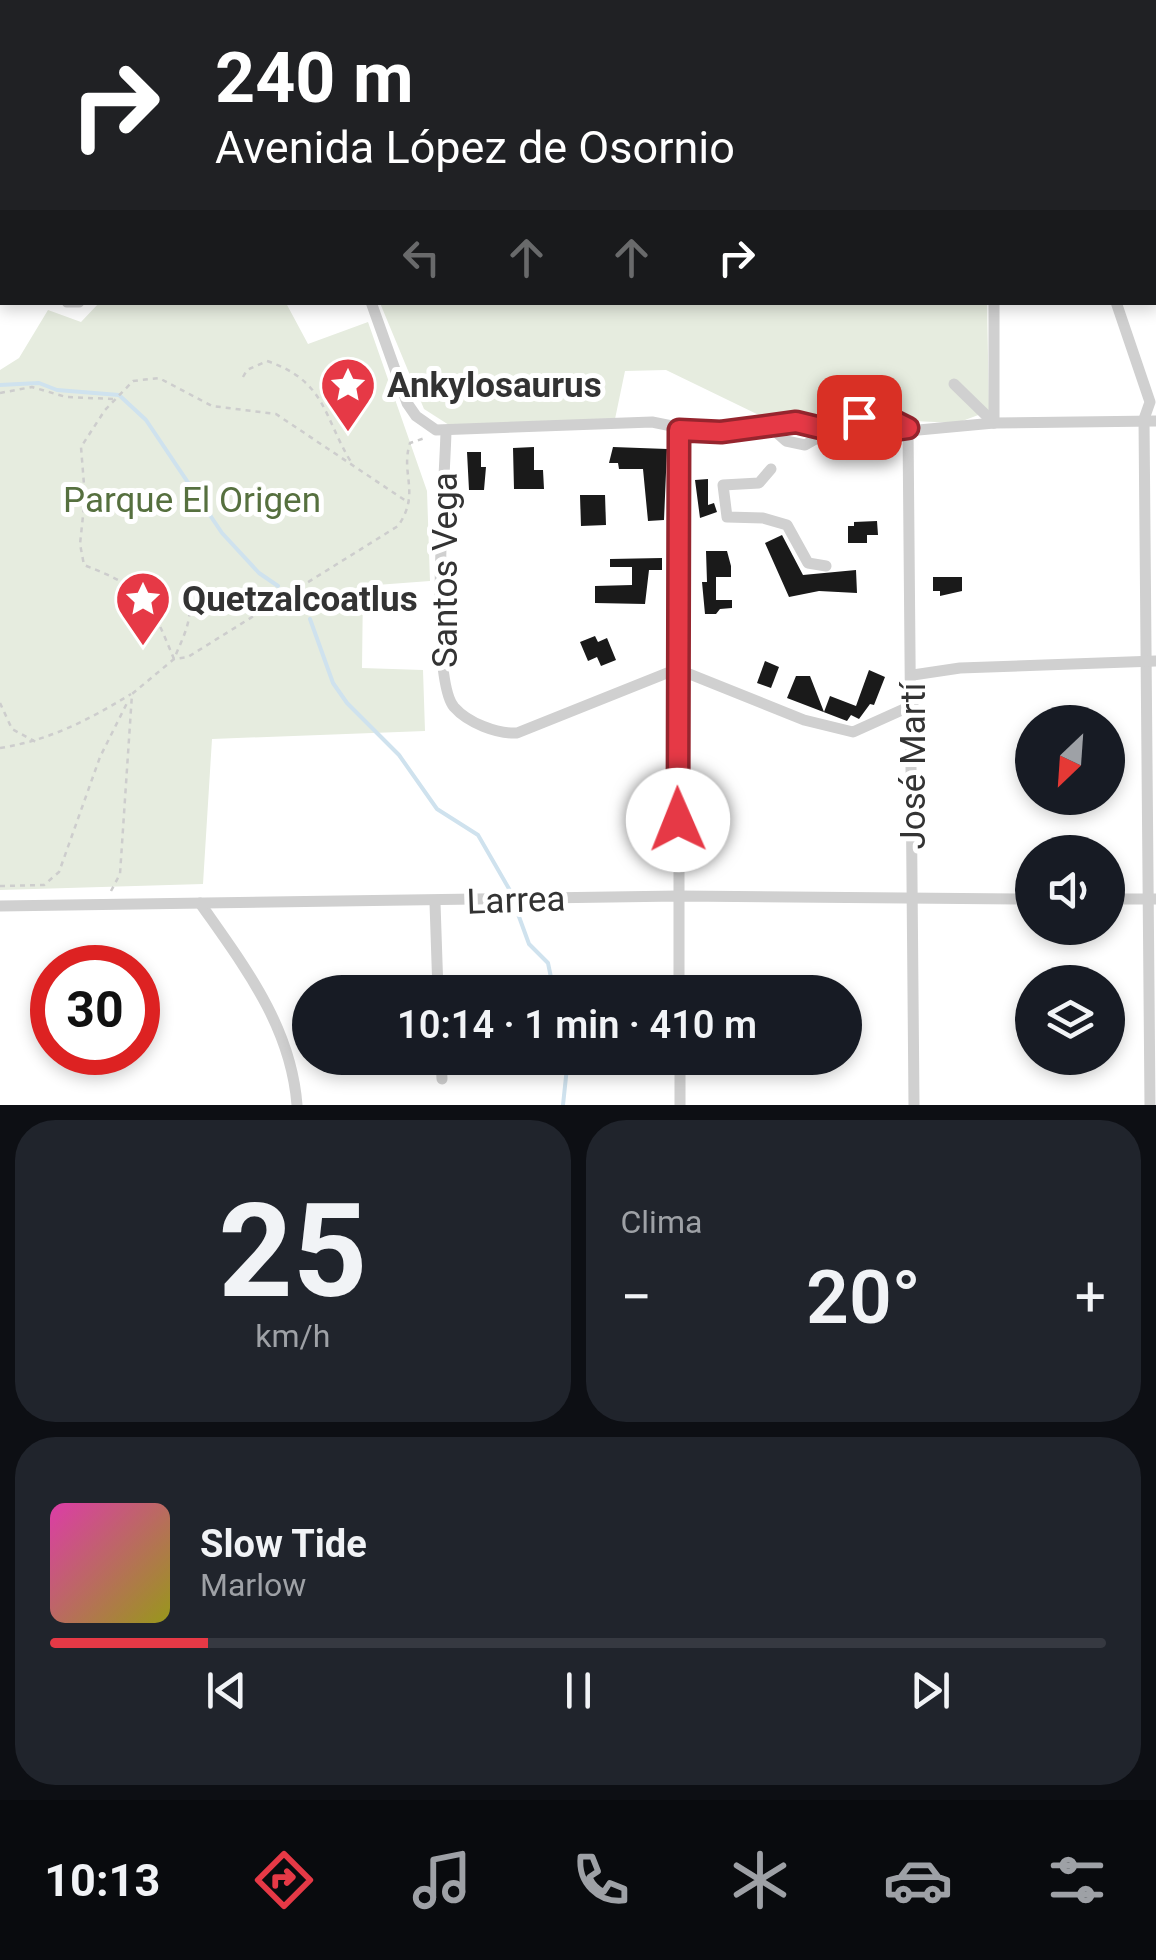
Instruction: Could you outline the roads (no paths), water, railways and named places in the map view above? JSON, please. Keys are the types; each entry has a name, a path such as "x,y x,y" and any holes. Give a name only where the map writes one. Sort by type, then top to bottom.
{"street":[{"path":"372,305 411,410 430,427 446,431 652,422 679,430 721,432 796,422 826,426 854,436 994,422 1150,420"},
{"path":"994,305 994,422"},
{"path":"1117,305 1150,402 1150,1105"},
{"path":"954,384 994,422"},
{"path":"768,425 786,441 805,445 820,437 826,426 869,416 888,418 908,428"},
{"name":"José Martí","path":"908,428 914,1105"},
{"path":"679,430 679,975"},
{"name":"Santos Vega","path":"446,431 441,638 446,688 455,708 500,734 517,732 677,669"},
{"path":"771,470 759,483 723,485 727,517 778,520 787,525 808,564 826,566"},
{"path":"913,675 960,668 1150,662"},
{"path":"677,669 804,720 853,732 913,705"},
{"name":"Larrea","path":"0,906 679,896 1015,900"},
{"path":"1125,899 1152,899"},
{"path":"435,902 437,975"},
{"path":"200,903 272,1009 293,1074 297,1105"},
{"path":"442,1075 442,1079"},
{"path":"680,1075 680,1105"}],"waterway":[{"path":"0,385 39,383 57,390 119,395 146,420 222,533 259,573 278,586"},
{"path":"310,619 333,683 347,703 399,755 437,809 478,835 512,894"},
{"path":"514,903 529,944 548,963 550,975"},
{"path":"563,1105 566,1075"}],"place":[{"name":"Ankylosaurus","path":"348,434"},
{"name":"Quetzalcoatlus","path":"143,648"}],"park label":[{"name":"Parque El Origen","path":"192,500"}]}
